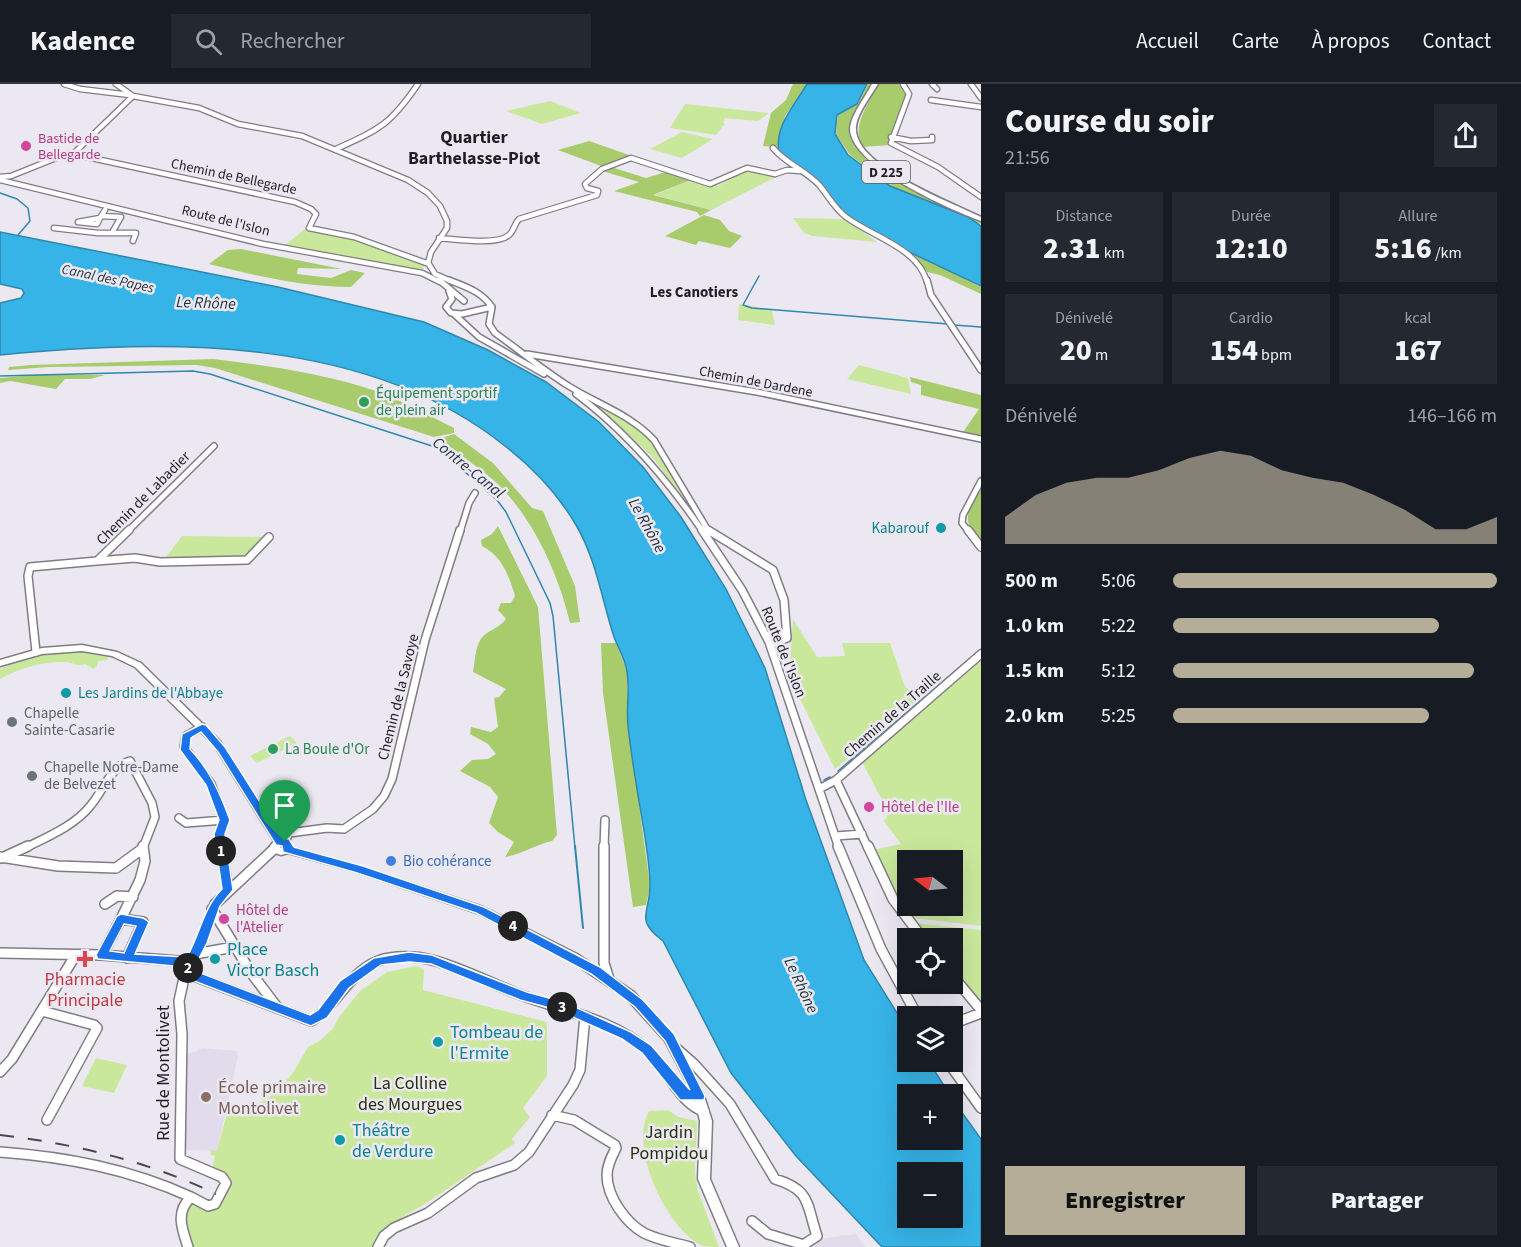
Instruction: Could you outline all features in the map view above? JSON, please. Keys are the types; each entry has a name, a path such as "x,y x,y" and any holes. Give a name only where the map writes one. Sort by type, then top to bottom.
{"highway":[{"name":"D 225","path":"874,84 854,125 854,136 861,150 887,172 981,219"}],"main road":[{"path":"0,663 36,652 82,648 105,652 129,660 151,676 222,750 283,845 480,910 609,979 639,1003 695,1073 706,1126 704,1179 733,1247"}],"street":[{"path":"64,84 80,89 200,108 238,124 296,135 336,149 408,180 423,190 441,208 446,221 446,231 434,247 429,264 430,269 470,287 492,307"},
{"path":"116,84 132,96"},
{"path":"336,149 378,130 399,112 418,84"},
{"path":"903,84 909,94 891,137 891,143 938,167 981,197"},
{"path":"932,84 937,89"},
{"path":"971,84 981,98"},
{"path":"0,179 66,154 73,154 132,96"},
{"path":"931,100 981,106"},
{"path":"891,137 916,143 921,138 931,140"},
{"path":"773,148 779,157 819,184 833,207 847,218 912,255 927,276 932,295 981,370"},
{"name":"Chemin de Bellegarde","path":"73,154 295,202 311,209 316,214 309,228 354,237 429,264"},
{"path":"440,238 487,240 505,237 510,234 513,223 519,219 597,195 598,191 586,188 585,184 602,169 631,158 710,184 747,168 778,174 788,170 800,171"},
{"path":"11,176 11,182"},
{"name":"Route de l'Islon","path":"0,179 263,244 412,270 434,277 472,303"},
{"path":"103,214 121,217 113,231"},
{"path":"54,228 136,233 133,241"},
{"path":"444,284 452,296 446,309 454,314 470,313"},
{"path":"450,303 488,301"},
{"path":"472,303 492,307"},
{"path":"468,325 467,317 472,303"},
{"path":"492,307 488,317 491,330 581,393 617,410 650,435 710,533 773,570 782,590 787,638 770,645"},
{"name":"Route de l'Islon","path":"454,314 479,337 584,399 611,420 656,465 738,582 770,645 819,789 874,934 912,1006"},
{"path":"527,355 536,369"},
{"name":"Chemin de Dardene","path":"527,355 757,392 981,440"},
{"name":"Chemin de Labadier","path":"36,652 28,576 30,567 97,561 214,446"},
{"path":"981,481 963,515 962,523 981,548"},
{"name":"Chemin de la Savoye","path":"265,858 283,845 327,828 344,829 380,804 385,796 392,778 425,639 469,503 476,493"},
{"path":"97,561 135,558 160,562 247,560 269,537"},
{"path":"766,636 782,634 787,628"},
{"name":"Chemin de la Traille","path":"819,789 836,780 981,654"},
{"path":"202,727 186,736 185,750 211,784 225,820 219,834 228,890"},
{"path":"177,748 189,760 196,762"},
{"path":"125,761 130,761 155,811 153,827 142,849 123,865 116,868 58,866 1,858 6,853 42,838 84,812 98,797 108,778 125,761"},
{"path":"836,780 898,909 914,928"},
{"path":"179,818 186,824 225,820"},
{"path":"605,820 602,876 603,963 609,979"},
{"path":"836,836 864,838"},
{"path":"102,955 140,880 145,861 142,849"},
{"name":"Rue de Montolivet","path":"190,1197 203,1204 212,1205 222,1194 226,1183 222,1177 180,1159 179,1001 186,973 212,909 228,890 265,858"},
{"path":"105,904 117,896 133,897"},
{"path":"212,909 234,947 279,1009"},
{"path":"121,919 143,922 127,958"},
{"path":"0,953 102,955 160,960 193,958 234,947"},
{"path":"2,1068 42,1011 75,956"},
{"path":"186,973 311,1021 323,1014 345,985 378,961 409,957 432,960 525,996 585,1016 626,1035 646,1049 696,1109 704,1111"},
{"path":"596,971 603,963"},
{"path":"963,989 980,1010 963,1018"},
{"path":"42,1011 94,1025 97,1029 47,1120"},
{"path":"378,1247 384,1236 394,1228 428,1213 476,1178 514,1165 525,1157 573,1085 580,1070 585,1016"},
{"path":"955,1072 981,1108"},
{"path":"695,1073 730,1104 775,1179 794,1185 803,1193 817,1236 802,1246 774,1237 756,1228 752,1221"},
{"path":"684,1096 699,1096"},
{"path":"552,1115 574,1120 615,1145 616,1148 606,1168 606,1181 626,1221 641,1232 690,1247"},
{"path":"0,1152 57,1158 141,1175 190,1197 183,1204 179,1213 188,1247"}],"shaded area":[{"name":"École primaire Montolivet","path":"202,1048 236,1051 238,1056 217,1151 185,1150 184,1054"},
{"path":"856,1234 865,1247 805,1247 819,1239"}],"green space":[{"path":"793,84 807,84 785,116 778,147 763,146 771,113 786,100"},
{"path":"868,84 871,84 850,128 854,143 865,158 903,185 981,221 981,224 891,186 850,155 836,134 838,115 858,104"},
{"path":"878,84 900,84 906,89 907,94 888,142 890,145 862,147 859,131 862,115"},
{"path":"550,101 581,113 542,124 506,111"},
{"path":"685,104 769,113 758,121 725,118 723,122 725,124 716,135 670,128"},
{"path":"682,132 713,139 682,158 650,149"},
{"path":"589,141 632,156 604,167 558,150"},
{"path":"611,167 646,178 669,171 693,179 653,195 711,210 700,216 697,212 614,191 639,182 602,171"},
{"path":"747,169 776,177 711,210 655,195 693,179 718,186"},
{"path":"704,215 720,220 729,231 742,236 730,248 699,241 696,245 665,236"},
{"path":"793,218 845,219 877,242 812,236 804,233"},
{"path":"305,229 351,238 424,265 422,271 285,245"},
{"path":"241,249 342,269 298,268 297,274 331,278 351,270 365,273 351,287 333,287 280,280 209,264 228,250"},
{"path":"913,253 981,287 981,294 940,275 927,272"},
{"path":"739,304 772,310 775,325 738,320"},
{"path":"214,359 269,366 360,386 420,410 454,428 454,433 434,437 215,368 197,365 49,367 8,370 9,367 31,365"},
{"path":"859,365 908,378 911,394 847,379"},
{"path":"35,375 105,375 90,379 65,379 56,389 10,381 0,383 0,378"},
{"path":"910,377 981,395 981,439 961,435 979,409 921,395 921,385 911,382"},
{"path":"579,394 613,407 650,436 690,506 653,458 616,422"},
{"path":"454,434 493,463 532,508 543,511 575,586 580,622 570,623 558,584 541,544 518,508 491,478 439,439"},
{"path":"981,487 981,544 970,528 968,516"},
{"path":"498,526 538,607 557,835 552,841 505,857 514,842 489,823 498,797 490,787 460,771 472,760 488,759 496,754 488,744 470,734 471,727 491,732 498,727 494,698 499,697 506,689 473,672 480,641 506,619 498,610 501,603 511,603 515,596 500,561 482,546 481,540 492,534"},
{"path":"182,536 265,537 245,559 163,561"},
{"path":"793,619 817,657 845,656 842,643 890,643 905,687 915,693 924,694 835,769 800,699 790,661"},
{"path":"601,643 616,643 627,671 628,723 650,886 646,905 633,907 603,693"},
{"path":"79,651 109,657 107,660 98,661 97,666 93,669 85,664 49,663 23,669 0,679 0,669 20,660 48,653"},
{"path":"981,660 981,926 910,916 963,916 963,850 897,850 897,895 873,850 901,844 884,821 889,813 862,762"},
{"name":"La Boule d'Or","path":"290,736 297,743 257,763 250,756"},
{"path":"914,923 962,928 918,928"},
{"path":"963,928 981,930 981,1001 963,980"},
{"name":"La Colline des Mourgues","path":"416,966 424,969 423,990 547,1022 547,1076 523,1108 530,1117 512,1139 515,1143 428,1202 383,1229 373,1247 190,1247 182,1211 192,1205 206,1209 227,1190 212,1170 215,1156 210,1155 211,1150 217,1151 227,1113 229,1111 240,1114 274,1094 292,1074 308,1047 321,1040 333,1028 360,991 387,972"},
{"path":"96,1058 127,1065 114,1093 82,1086"},
{"name":"Jardin Pompidou","path":"668,1110 678,1117 697,1121 695,1173 698,1191 719,1247 699,1244 685,1233 673,1219 653,1183 643,1144 644,1126 649,1111"}],"water":[{"path":"807,84 867,84 857,104 837,115 835,134 848,155 890,186 968,217 981,226 981,286 907,251 858,223 836,207 822,185 779,154 779,134 782,125"},
{"path":"0,232 278,287 424,322 488,350 546,382 599,422 643,467 681,517 726,589 765,668 806,800 864,960 897,1013 897,1072 935,1072 943,1084 897,1084 897,1150 963,1150 963,1114 981,1139 981,1247 882,1247 796,1156 731,1073 663,941 646,921 650,873 628,726 628,685 624,659 614,637 594,566 583,538 553,492 535,472 505,446 450,410 391,383 328,364 263,353 197,347 130,347 0,355 0,303 21,298 24,293 22,289 0,284"}],"waterway":[{"name":"Contre-Canal","path":"0,193 17,199 28,208 30,221 18,235"},
{"path":"759,276 743,305 752,308 948,324"},
{"path":"954,325 981,327"},
{"name":"Contre-Canal","path":"0,376 193,371 210,374 432,446 442,452 497,500 506,512 550,603 575,848"},
{"path":"838,771 981,649"},
{"path":"824,780 830,777"},
{"name":"Contre-Canal","path":"575,846 583,928"}],"railway":[{"path":"0,1135 56,1143 137,1163 216,1194"}],"place":[{"name":"Bastide de Bellegarde","path":"26,146"},
{"name":"Équipement sportif de plein air","path":"364,402"},
{"name":"Kabarouf","path":"941,528"},
{"name":"Les Jardins de l'Abbaye","path":"66,693"},
{"name":"Chapelle Sainte-Casarie","path":"12,722"},
{"name":"La Boule d'Or","path":"273,749"},
{"name":"Chapelle Notre-Dame de Belvezet","path":"32,776"},
{"name":"Hôtel de l'Ile","path":"869,807"},
{"name":"Bio cohérance","path":"391,861"},
{"name":"Hôtel de l'Atelier","path":"224,919"},
{"name":"Pharmacie Principale","path":"85,959"},
{"name":"Place Victor Basch","path":"215,959"},
{"name":"Tombeau de l'Ermite","path":"438,1042"},
{"name":"École primaire Montolivet","path":"206,1097"},
{"name":"Théâtre de Verdure","path":"340,1140"}],"district":[{"name":"Quartier Barthelasse-Piot","path":"474,147"},
{"name":"Les Canotiers","path":"694,292"}],"route":[{"path":"285,842 279,842 217,743 202,727 186,736 185,750 203,770 225,820 219,834 228,890 215,904 201,943 190,962 185,962 127,958 143,922 121,919 102,955 127,958 190,962 186,973 311,1021 323,1014 345,985 378,961 409,957 432,960 525,996 559,1006 626,1035 646,1049 684,1096 699,1096 677,1049 669,1038 639,1003 596,971 480,910 359,869 287,849 288,844 285,842"}],"water label":[{"name":"Canal des Papes","path":"108,278"},
{"name":"Le Rhône","path":"206,302"},
{"name":"Le Rhône","path":"648,525"},
{"name":"Le Rhône","path":"802,985"}]}
